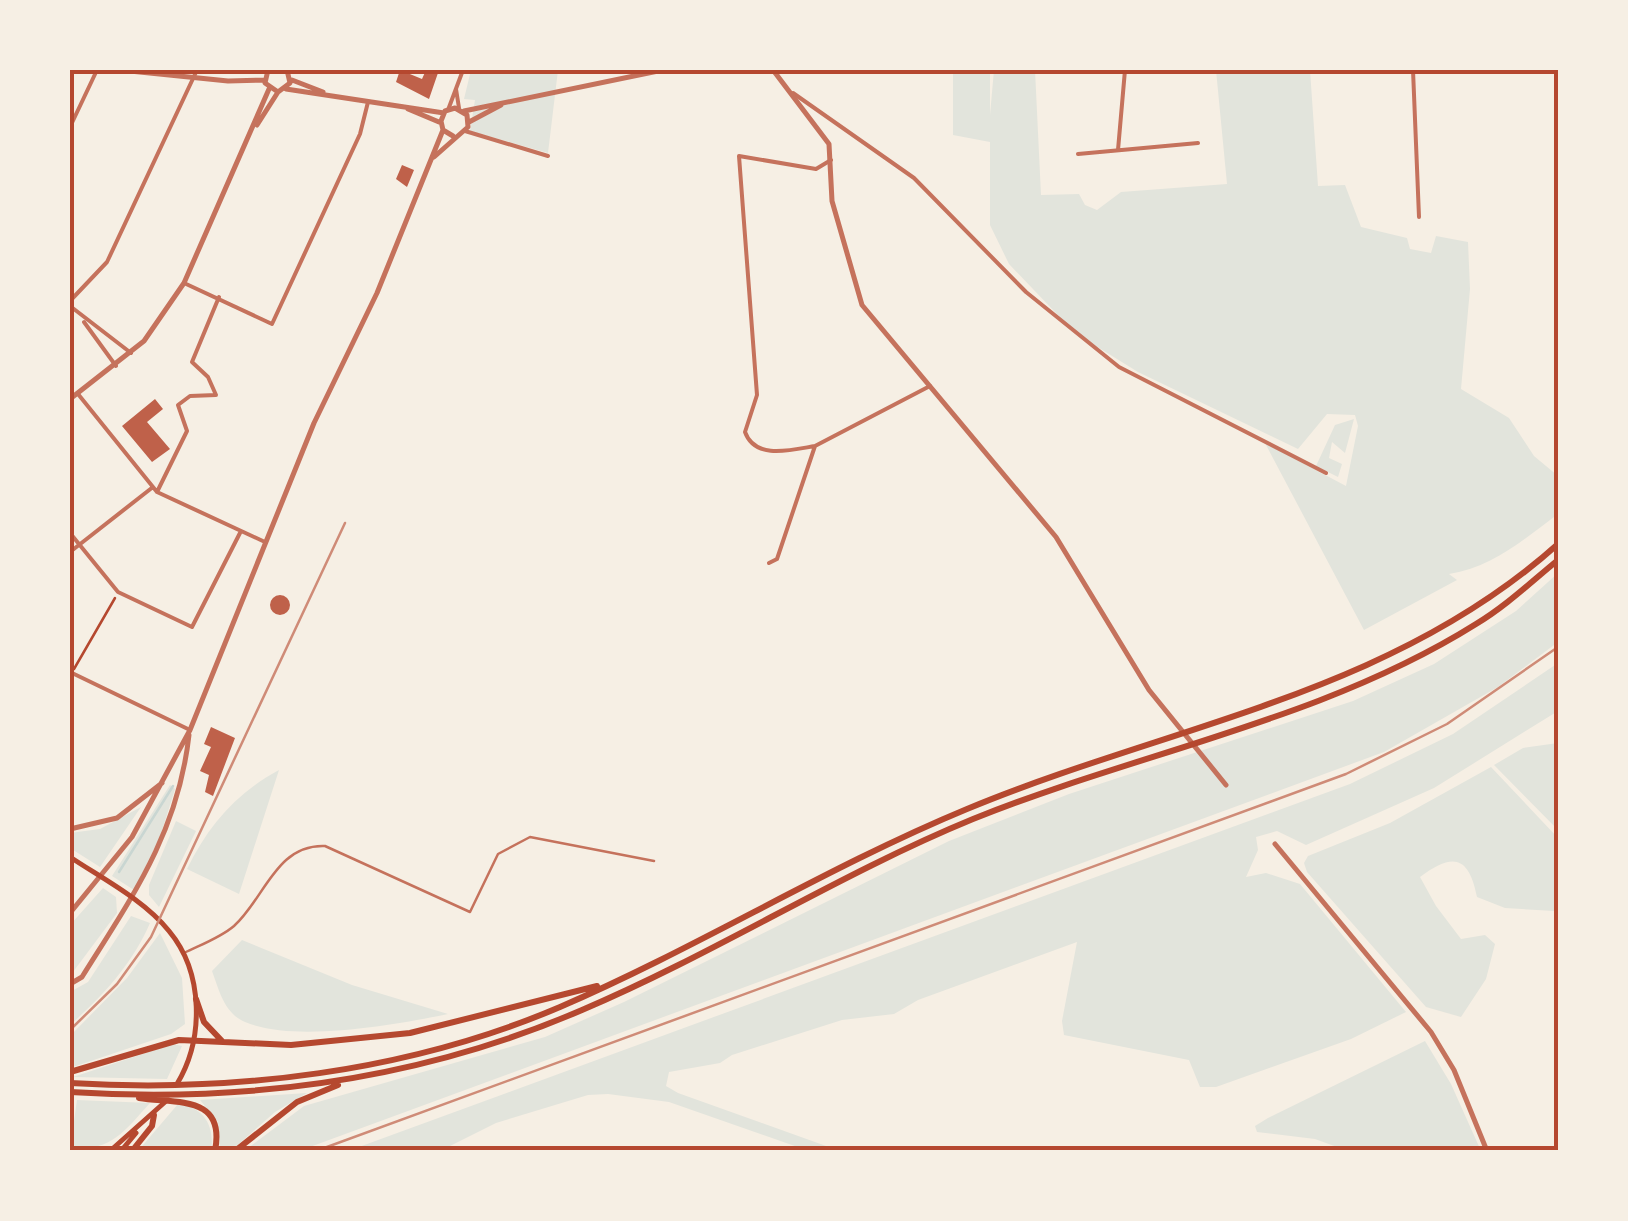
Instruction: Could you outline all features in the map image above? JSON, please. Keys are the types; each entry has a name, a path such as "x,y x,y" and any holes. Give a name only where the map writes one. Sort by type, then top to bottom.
{"highway":[{"path":"70,1083 190,1086 358,1066 481,1034 556,1009 641,970 798,888 966,810 1076,767 1383,662 1470,613 1558,544"},
{"path":"118,1095 229,1093 350,1080 440,1060 564,1017 970,820 1080,777 1326,698 1387,672 1478,623 1558,560"},
{"path":"70,1072 157,1043 194,1040 331,1044 410,1033 574,994 641,970"},
{"path":"196,999 211,1032 227,1043"},
{"path":"236,1151 296,1102 350,1080"},
{"path":"70,1092 186,1101 200,1106 214,1124 215,1151"},
{"path":"132,1151 152,1126 154,1115"}],"main road":[{"path":"70,857 131,898 169,930 183,954 196,999 194,1040 184,1073 154,1115 110,1151"},
{"path":"121,1151 145,1123"}],"street":[{"path":"70,127 97,70"},
{"path":"120,70 264,80"},
{"path":"116,366 70,304 107,262 197,70"},
{"path":"264,80 268,70"},
{"path":"287,70 291,79 331,94"},
{"path":"70,913 121,852 165,781 190,730 330,388 378,293 463,70"},
{"path":"256,127 278,92 286,89 446,111 663,70"},
{"path":"773,70 822,132 832,160 832,201 862,305 1056,537 1164,709 1226,785"},
{"path":"1118,150 1125,70"},
{"path":"1413,70 1419,216"},
{"path":"286,89 291,79"},
{"path":"264,80 269,89 278,92"},
{"path":"456,87 469,122"},
{"path":"785,87 914,178 1026,292 1119,367 1326,473"},
{"path":"70,399 144,341 184,283 256,127 269,89"},
{"path":"465,131 469,122 512,101"},
{"path":"184,283 272,324 360,134 368,102"},
{"path":"396,106 453,136"},
{"path":"429,163 453,136 465,131 548,156"},
{"path":"1078,154 1198,144"},
{"path":"832,160 816,169 739,156 756,394 745,432 750,444 760,450 815,446 930,386"},
{"path":"70,552 156,490 187,431 178,405 190,396 216,395 208,377 192,362 219,297"},
{"path":"78,314 131,353"},
{"path":"78,394 156,490 266,542"},
{"path":"769,563 776,559 815,446"},
{"path":"70,533 118,592 192,627 241,530"},
{"path":"71,673 190,730"},
{"path":"70,984 82,977 131,898 174,809 190,730"},
{"path":"70,829 117,818 165,781"},
{"path":"1274,844 1431,1032 1454,1070 1487,1151"}],"lane":[{"path":"183,954 232,928 280,866 297,850 312,845 325,846 470,912 498,854 530,837 654,861"}],"path":[{"path":"71,673 118,592"}],"shaded area":[{"path":"471,70 558,70 548,153 470,131 475,100 464,99"},
{"path":"953,70 990,70 990,115 994,70 1035,70 1041,195 1079,194 1085,205 1097,210 1121,192 1227,184 1216,70 1310,70 1318,186 1345,185 1361,227 1407,238 1410,249 1431,253 1436,236 1468,242 1470,289 1461,389 1509,418 1534,456 1558,476 1558,514 1507,551 1480,565 1449,574 1457,580 1364,630 1265,443 1346,486 1358,426 1355,415 1327,414 1298,449 1138,372 1075,333 1009,264 990,225 990,142 953,135"},
{"path":"1354,419 1345,453 1332,442 1329,458 1342,464 1338,477 1316,466 1335,425"},
{"path":"1558,573 1558,642 1498,687 1384,752 299,1151 244,1151 304,1106 545,1037 949,841 1069,794 1353,701 1434,664 1516,611"},
{"path":"1558,663 1558,711 1434,788 1306,845 1277,831 1256,837 1258,850 1246,877 1266,873 1300,884 1406,1012 1351,1039 1216,1087 1200,1087 1189,1060 1064,1035 1062,1021 1077,942 918,1000 894,1014 842,1020 732,1055 720,1063 669,1072 666,1086 678,1093 840,1151 809,1151 669,1102 608,1094 588,1095 496,1123 440,1151 348,1151 1350,784 1453,734"},
{"path":"1558,743 1558,830 1494,765 1523,748"},
{"path":"1491,767 1558,838 1558,929 1554,911 1505,908 1477,897 1469,873 1458,862 1442,864 1420,877 1461,939 1485,935 1495,944 1486,979 1461,1017 1426,1007 1307,872 1304,863 1308,856 1390,823"},
{"path":"279,770 239,894 187,869 225,812 249,789"},
{"path":"170,785 175,789 160,837 134,890 112,876"},
{"path":"141,807 100,867 70,848 70,833 100,829"},
{"path":"176,821 196,831 159,907 149,895 149,885"},
{"path":"103,888 116,897 117,913 70,976 70,925"},
{"path":"131,916 150,923 143,938 116,978 70,1025 70,992 88,982"},
{"path":"160,933 182,978 185,1024 171,1034 70,1068 70,1036 127,978"},
{"path":"242,940 352,985 448,1014 317,1032 266,1028 245,1022 227,1007 212,971"},
{"path":"1425,1041 1451,1084 1481,1151 1348,1151 1315,1139 1257,1132 1255,1126 1268,1118"},
{"path":"173,1044 182,1046 167,1079 73,1077"},
{"path":"307,1093 275,1112 231,1151 220,1151 218,1122 200,1100"},
{"path":"77,1100 150,1103 115,1138 96,1147 70,1149"},
{"path":"178,1104 195,1109 206,1119 211,1151 138,1151"}],"building":[{"path":"400,70 422,79 426,70 439,70 429,99 396,82"},
{"path":"402,165 414,170 407,187 396,179"},
{"path":"155,399 163,409 147,422 170,449 152,462 122,426"},
{"path":"280,595 290,605 280,615 270,605"},
{"path":"211,727 235,738 213,796 205,792 209,775 200,771 211,747 204,744"}],"waterway":[{"path":"119,872 173,786"}],"railway":[{"path":"70,1030 117,984 151,937 345,523"},
{"path":"316,1151 1346,774 1447,724 1558,647"}]}
